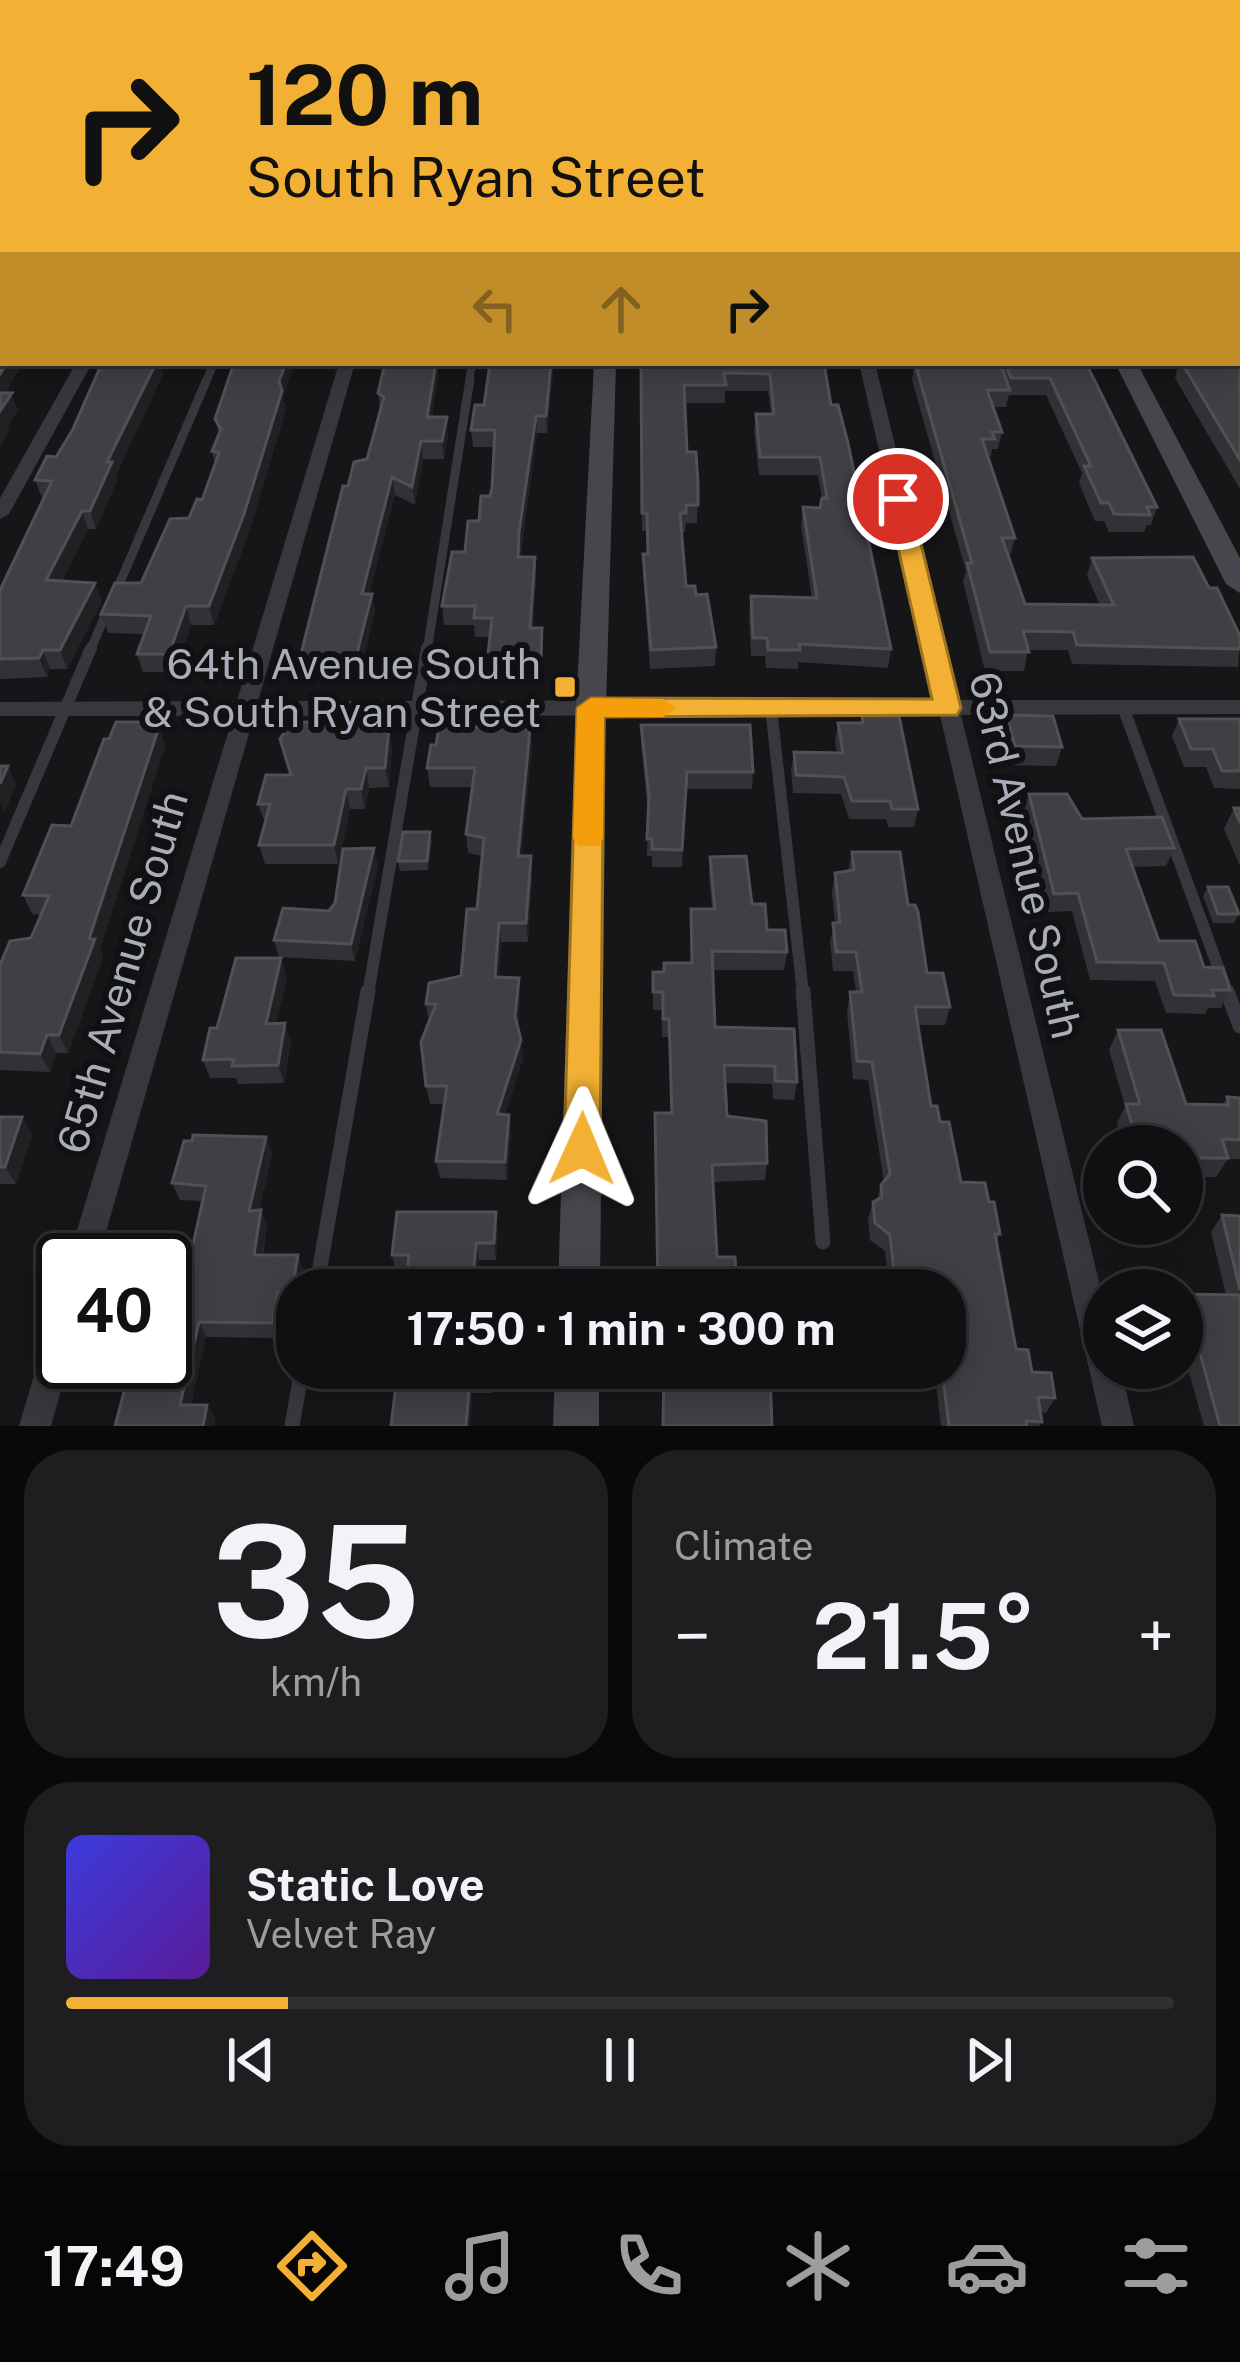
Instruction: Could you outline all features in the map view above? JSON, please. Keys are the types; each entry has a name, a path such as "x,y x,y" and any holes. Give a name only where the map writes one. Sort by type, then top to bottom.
{"street":[{"path":"0,514 82,366"},
{"name":"65th Avenue South","path":"90,1233 346,366"},
{"path":"579,1269 591,708 605,366"},
{"name":"63rd Avenue South","path":"867,366 1083,1278"},
{"path":"1128,366 1240,584"},
{"path":"0,710 1240,707"},
{"path":"34,1426 45,1389"},
{"path":"576,1426 577,1389"},
{"name":"63rd Avenue South","path":"1109,1389 1118,1426"}],"lane":[{"path":"0,862 213,366"},
{"path":"320,1269 418,708 472,366"},
{"path":"1123,707 1240,1026"},
{"path":"771,708 806,1012 823,1243"},
{"path":"292,1426 298,1389"}],"building":[{"path":"101,366 155,366 107,462 112,462 90,511 82,511 46,580 95,583 60,650 43,650 39,658 0,659 0,590 52,481 35,480 47,456 56,457"},
{"path":"233,366 285,366 279,381 282,391 244,514 209,606 186,606 169,654 137,654 151,616 101,614 115,583 141,583 170,519 189,518 197,499 202,500 219,453 212,451 221,429 215,419"},
{"path":"384,366 436,366 427,417 447,417 442,441 421,441 412,487 392,477 362,594 372,594 356,657 300,658 343,486 348,486 354,462 367,459 384,397 378,393"},
{"path":"490,366 551,366 546,416 536,416 518,557 535,557 530,628 542,628 541,655 488,654 492,618 474,618 475,606 442,606 452,552 465,552 468,521 479,521 481,496 490,496 492,488 495,430 471,430 475,405 484,405"},
{"path":"641,366 824,366 831,405 838,405 848,443 891,649 799,644 800,650 768,650 767,638 753,638 751,596 817,598 803,507 820,508 822,498 827,498 820,457 760,457 756,414 774,414 770,374 724,373 726,385 684,385 687,452 696,452 698,505 686,505 686,513 680,513 686,586 695,586 696,595 707,594 716,647 651,650 643,554 648,554 647,513 642,513"},
{"path":"916,366 1001,366 1010,390 987,390 1002,432 992,432 995,439 982,439 1015,538 1002,538 1025,604 1114,605 1092,558 1193,557 1209,588 1217,588 1240,636 1240,649 1077,645 1073,632 1023,631 1029,652 990,652 967,563 972,563"},
{"path":"1006,366 1087,366 1157,507 1147,507 1150,515 1114,514 1109,503 1101,503 1084,466 1091,466 1050,378 1011,378"},
{"path":"1184,366 1240,366 1240,460"},
{"path":"0,393 12,393 0,411"},
{"path":"1006,715 1053,716 1062,747 1015,746"},
{"path":"862,716 899,716 918,809 892,809 890,801 852,801 844,777 796,775 794,752 843,753 838,723 863,723"},
{"path":"334,719 334,724 389,727 385,768 366,768 361,789 346,789 334,845 259,845 270,804 258,804 266,775 291,775 280,739 290,724"},
{"path":"1179,719 1240,719 1240,771 1222,771 1213,749 1191,749"},
{"path":"489,720 514,721 514,729 530,729 518,856 531,856 526,923 499,923 495,977 519,978 515,1016 521,1040 497,1114 509,1115 505,1162 436,1161 447,1086 426,1086 421,1042 436,1004 426,1004 429,983 461,976 467,909 477,909 484,838 466,834 475,768 427,768 439,727 489,727"},
{"path":"116,722 159,727 89,939 95,939 59,1035 47,1035 40,1054 0,1052 0,965 10,941 31,938 49,896 23,895 52,825 71,826 104,739 109,739"},
{"path":"641,725 750,725 753,772 687,772 682,850 652,849 652,839 647,839 649,796"},
{"path":"1029,794 1067,794 1082,819 1162,817 1174,848 1126,849 1159,941 1195,941 1204,967 1223,968 1230,990 1212,990 1214,996 1174,995 1164,963 1097,962 1078,893 1054,894"},
{"path":"403,832 430,832 427,861 398,861"},
{"path":"374,848 351,944 274,940 283,908 329,911 335,903 343,849"},
{"path":"852,852 900,852 908,905 915,905 918,912 927,973 943,973 950,1007 915,1007 931,1106 937,1106 940,1122 949,1122 961,1182 985,1183 989,1202 994,1202 1000,1234 995,1234 1016,1349 1028,1350 1032,1372 1051,1373 1055,1398 1038,1397 1042,1422 949,1426 944,1389 966,1389 966,1269 894,1269 890,1235 875,1223 873,1202 882,1197 881,1185 890,1174 872,1062 857,1061 850,992 862,992 856,952 836,952 833,923 840,923 835,873 854,870"},
{"path":"746,856 752,904 765,904 767,930 785,930 787,952 712,951 715,1027 794,1029 797,1082 775,1081 775,1066 724,1065 727,1116 766,1121 767,1163 712,1165 717,1257 735,1257 736,1269 658,1269 655,1113 672,1113 669,1019 663,1019 663,992 653,992 653,972 664,972 664,963 692,963 691,909 715,909 710,857"},
{"path":"1208,887 1228,887 1239,914 1218,914"},
{"path":"236,958 281,958 266,1024 285,1023 278,1065 232,1066 234,1059 203,1060"},
{"path":"1118,1030 1161,1030 1186,1104 1229,1105 1227,1097 1240,1098 1240,1140 1222,1139 1228,1158 1203,1158 1203,1125 1132,1125 1126,1104 1140,1104"},
{"path":"0,1117 22,1117 5,1167 0,1167"},
{"path":"193,1135 266,1137 249,1211 261,1210 254,1255 298,1255 296,1269 276,1269 272,1323 199,1322 192,1353 192,1249 206,1186 172,1183 184,1141 192,1141"},
{"path":"397,1212 496,1212 494,1243 476,1243 474,1269 408,1269 409,1255 392,1255"},
{"path":"1222,1215 1240,1216 1240,1290"},
{"path":"1203,1294 1240,1295 1240,1426 1220,1426 1203,1364"},
{"path":"125,1389 184,1389 180,1405 207,1405 203,1426 115,1426"},
{"path":"395,1389 469,1389 466,1426 391,1426"},
{"path":"664,1389 771,1389 772,1426 663,1426"}],"slow traffic":[{"path":"588,838 591,708 663,708"}],"place":[{"name":"64th Avenue South & South Ryan Street","path":"565,687"}],"route":[{"path":"582,1149 591,708 948,708 898,499"}]}
